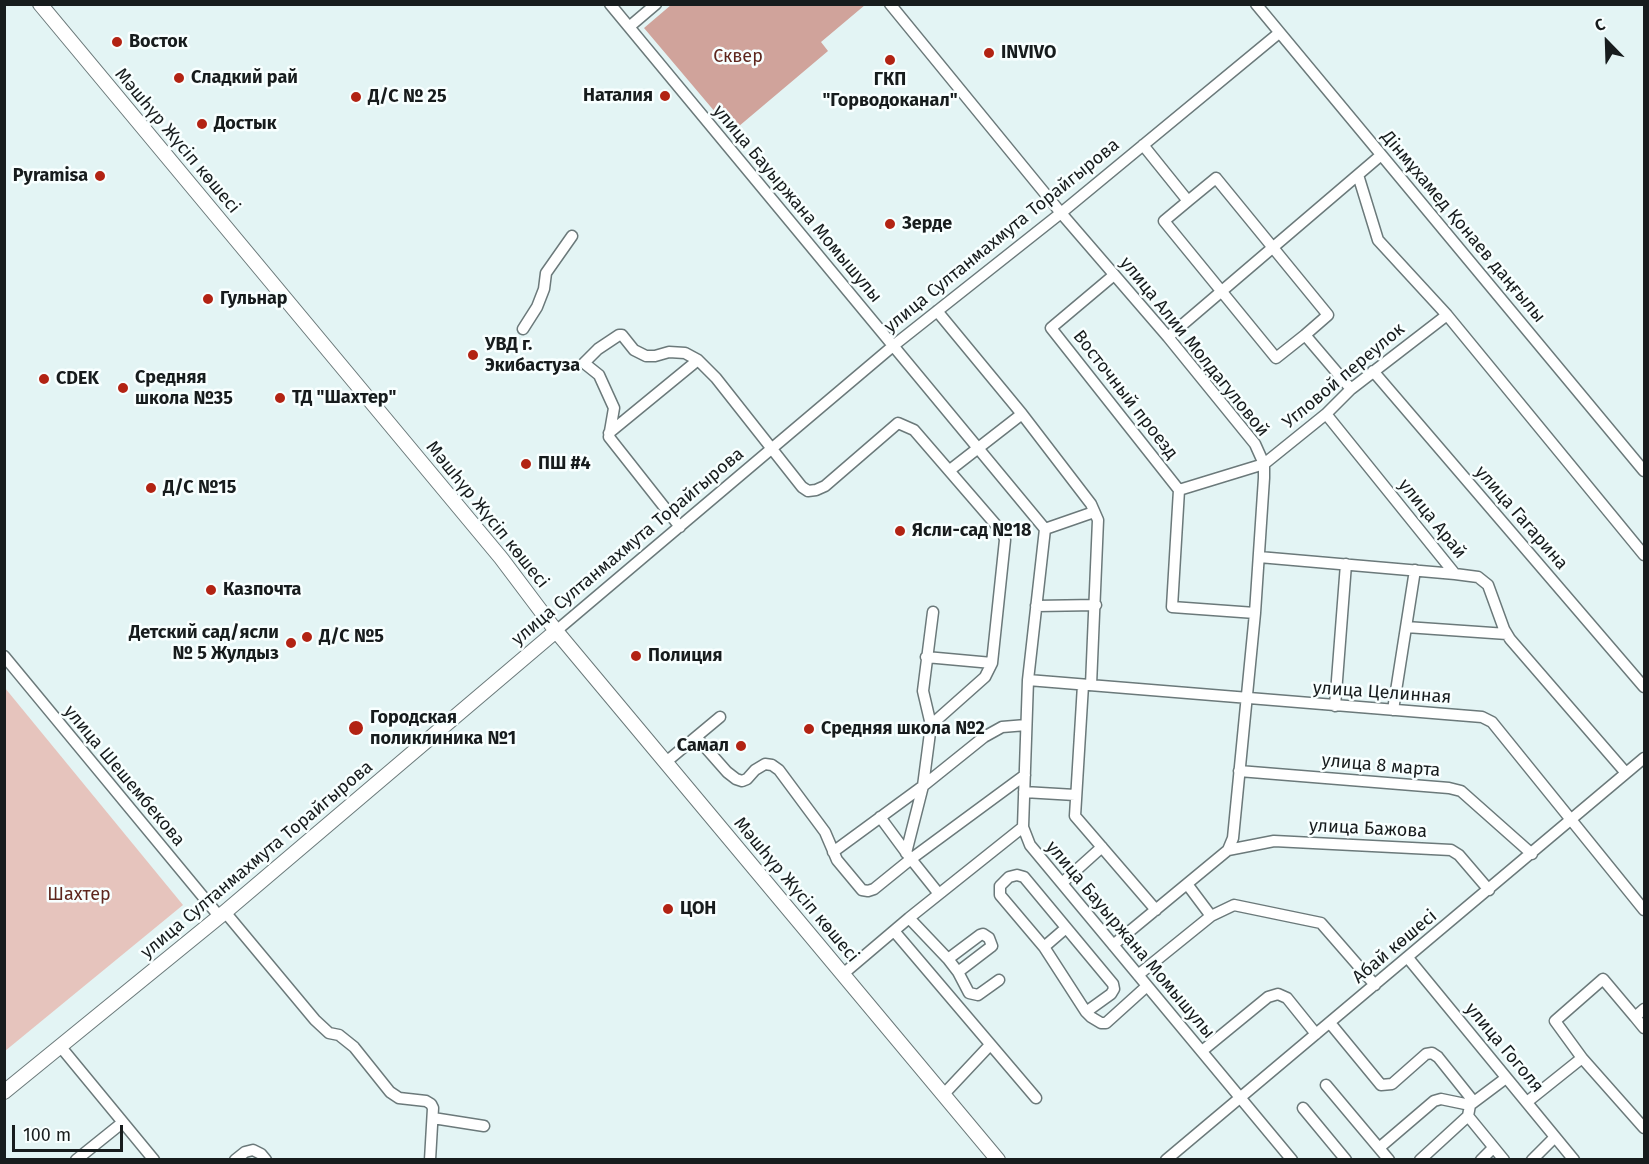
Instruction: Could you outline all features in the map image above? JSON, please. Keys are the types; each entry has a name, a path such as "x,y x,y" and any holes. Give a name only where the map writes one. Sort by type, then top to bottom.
{"main road":[{"name":"Мәшһүр Жүсіп көшесі","path":"40,4 501,558 556,631 998,1160"},
{"name":"улица Султанмахмута Торайгырова","path":"4,1092 222,914 556,631"}],"street":[{"name":"улица Бауыржана Момышулы","path":"610,4 1045,529 1028,680 1023,827 1030,845 1292,1160"},
{"path":"629,27 656,4"},
{"name":"улица Алии Молдагуловой","path":"890,4 1061,213 1255,444 1264,464 1255,613 1233,838 1228,850"},
{"name":"Дінмұхамед Қонаев даңғылы","path":"1256,4 1644,471"},
{"name":"улица Султанмахмута Торайгырова","path":"556,631 893,346 1061,213 1279,33"},
{"path":"1143,145 1188,201"},
{"path":"1168,338 1380,156"},
{"path":"1358,175 1378,240 1447,315 1644,555"},
{"path":"1216,178 1272,248 1329,315 1276,358 1164,221 1216,178"},
{"path":"523,329 537,307 544,289 546,273 572,236"},
{"name":"Восточный проезд","path":"1114,274 1051,328 1179,490"},
{"path":"938,311 1022,414 1091,504 1098,520 1096,605 1075,795 1075,816 1156,910"},
{"name":"Угловой переулок","path":"1264,464 1326,414 1373,371 1447,315"},
{"path":"680,527 608,434 614,408 599,375 584,363 598,349 619,335 622,335 634,350 646,356 669,352 685,353 698,360 716,378 802,487 808,490 816,490 825,486 898,423 914,430 1003,533 1005,540 992,663 985,677 931,725"},
{"path":"1305,335 1351,389"},
{"path":"608,434 698,360"},
{"name":"улица Гагарина","path":"1373,371 1644,687"},
{"path":"950,470 1022,414"},
{"name":"улица Арай","path":"1326,414 1455,574 1478,577 1488,585 1507,634 1626,773"},
{"path":"1255,613 1172,607 1179,490 1264,464"},
{"path":"1045,529 1094,512"},
{"path":"1259,556 1455,574"},
{"path":"1335,706 1346,564"},
{"path":"1393,710 1415,570"},
{"path":"1036,606 1096,605"},
{"path":"909,856 923,786 931,725 923,691 933,612"},
{"path":"1406,627 1507,634"},
{"name":"улица Шешембекова","path":"4,656 222,914 315,1020 329,1033 339,1035 354,1047 390,1092 399,1098 426,1101 430,1104 433,1108 433,1119"},
{"path":"926,657 992,663"},
{"name":"улица Целинная","path":"1028,680 1482,717 1492,722 1573,819 1644,910"},
{"path":"666,762 720,717"},
{"path":"833,852 923,786 984,737 1002,727 1026,725"},
{"path":"697,738 736,779 742,781 747,779 765,764 772,765 779,770 825,832 837,860 862,890 868,891 874,889 909,856 1025,775"},
{"name":"Абай көшесі","path":"1166,1160 1644,758"},
{"name":"улица 8 марта","path":"1239,771 1449,788 1461,791 1532,854"},
{"path":"1024,792 1075,795"},
{"path":"880,817 939,894"},
{"path":"843,974 1023,827"},
{"name":"улица Бажова","path":"1228,850 1274,841 1451,850 1459,855 1489,890"},
{"path":"1062,883 1102,847"},
{"path":"1113,945 1228,850"},
{"path":"1086,1012 1111,994 1114,989 1113,984 1024,877 1017,875 1009,877 1000,886 1000,895 1044,947 1086,1012 1101,1023 1106,1023 1147,986"},
{"path":"1187,884 1211,916"},
{"path":"1138,975 1211,916 1234,905 1321,923 1375,985"},
{"path":"909,918 948,959 969,993 978,995 999,980"},
{"path":"1044,947 1066,928"},
{"path":"894,931 1036,1098"},
{"path":"948,959 980,935 983,934 989,938 992,946 958,972"},
{"name":"улица Гоголя","path":"1408,958 1574,1160"},
{"path":"1644,1028 1603,979 1555,1021 1582,1058 1644,1128"},
{"path":"1202,1051 1268,997 1278,994 1287,998 1316,1034"},
{"path":"1635,1017 1644,1009"},
{"path":"1330,1023 1381,1085 1392,1084 1426,1054 1432,1053 1438,1057 1472,1103"},
{"path":"944,1094 990,1045"},
{"path":"60,1046 154,1160"},
{"path":"1527,1102 1582,1058"},
{"path":"1420,1160 1468,1116 1472,1103 1506,1078"},
{"path":"1326,1085 1389,1160"},
{"path":"1379,1148 1434,1101 1472,1103"},
{"path":"1303,1108 1346,1160"},
{"path":"1468,1116 1504,1160"},
{"path":"430,1160 433,1119 484,1126"},
{"path":"76,1160 122,1123"},
{"path":"1532,1160 1555,1137"},
{"path":"1480,1160 1493,1148"},
{"path":"235,1160 245,1152 254,1150 266,1160"}],"green space":[{"name":"Сквер","path":"671,5 865,5 821,42 828,51 732,132 644,28"},
{"name":"Шахтер","path":"5,688 183,905 4,1051"}],"place":[{"name":"Восток","path":"117,42"},
{"name":"INVIVO","path":"989,53"},
{"name":"ГКП \"Горводоканал\"","path":"890,60"},
{"name":"Сладкий рай","path":"179,78"},
{"name":"Наталия","path":"665,96"},
{"name":"Д/С № 25","path":"356,97"},
{"name":"Достык","path":"202,124"},
{"name":"Pyramisa","path":"100,176"},
{"name":"Зерде","path":"890,224"},
{"name":"Гульнар","path":"208,299"},
{"name":"УВД г. Экибастуза","path":"473,355"},
{"name":"CDEK","path":"44,379"},
{"name":"Средняя школа №35","path":"123,388"},
{"name":"ТД \"Шахтер\"","path":"280,398"},
{"name":"ПШ #4","path":"526,464"},
{"name":"Д/С №15","path":"151,488"},
{"name":"Ясли-сад №18","path":"900,531"},
{"name":"Казпочта","path":"211,590"},
{"name":"Д/С №5","path":"307,637"},
{"name":"Детский сад/ясли № 5 Жулдыз","path":"291,643"},
{"name":"Полиция","path":"636,656"},
{"name":"Городская поликлиника №1","path":"356,728"},
{"name":"Средняя школа №2","path":"809,729"},
{"name":"Самал","path":"741,746"},
{"name":"ЦОН","path":"668,909"}]}
